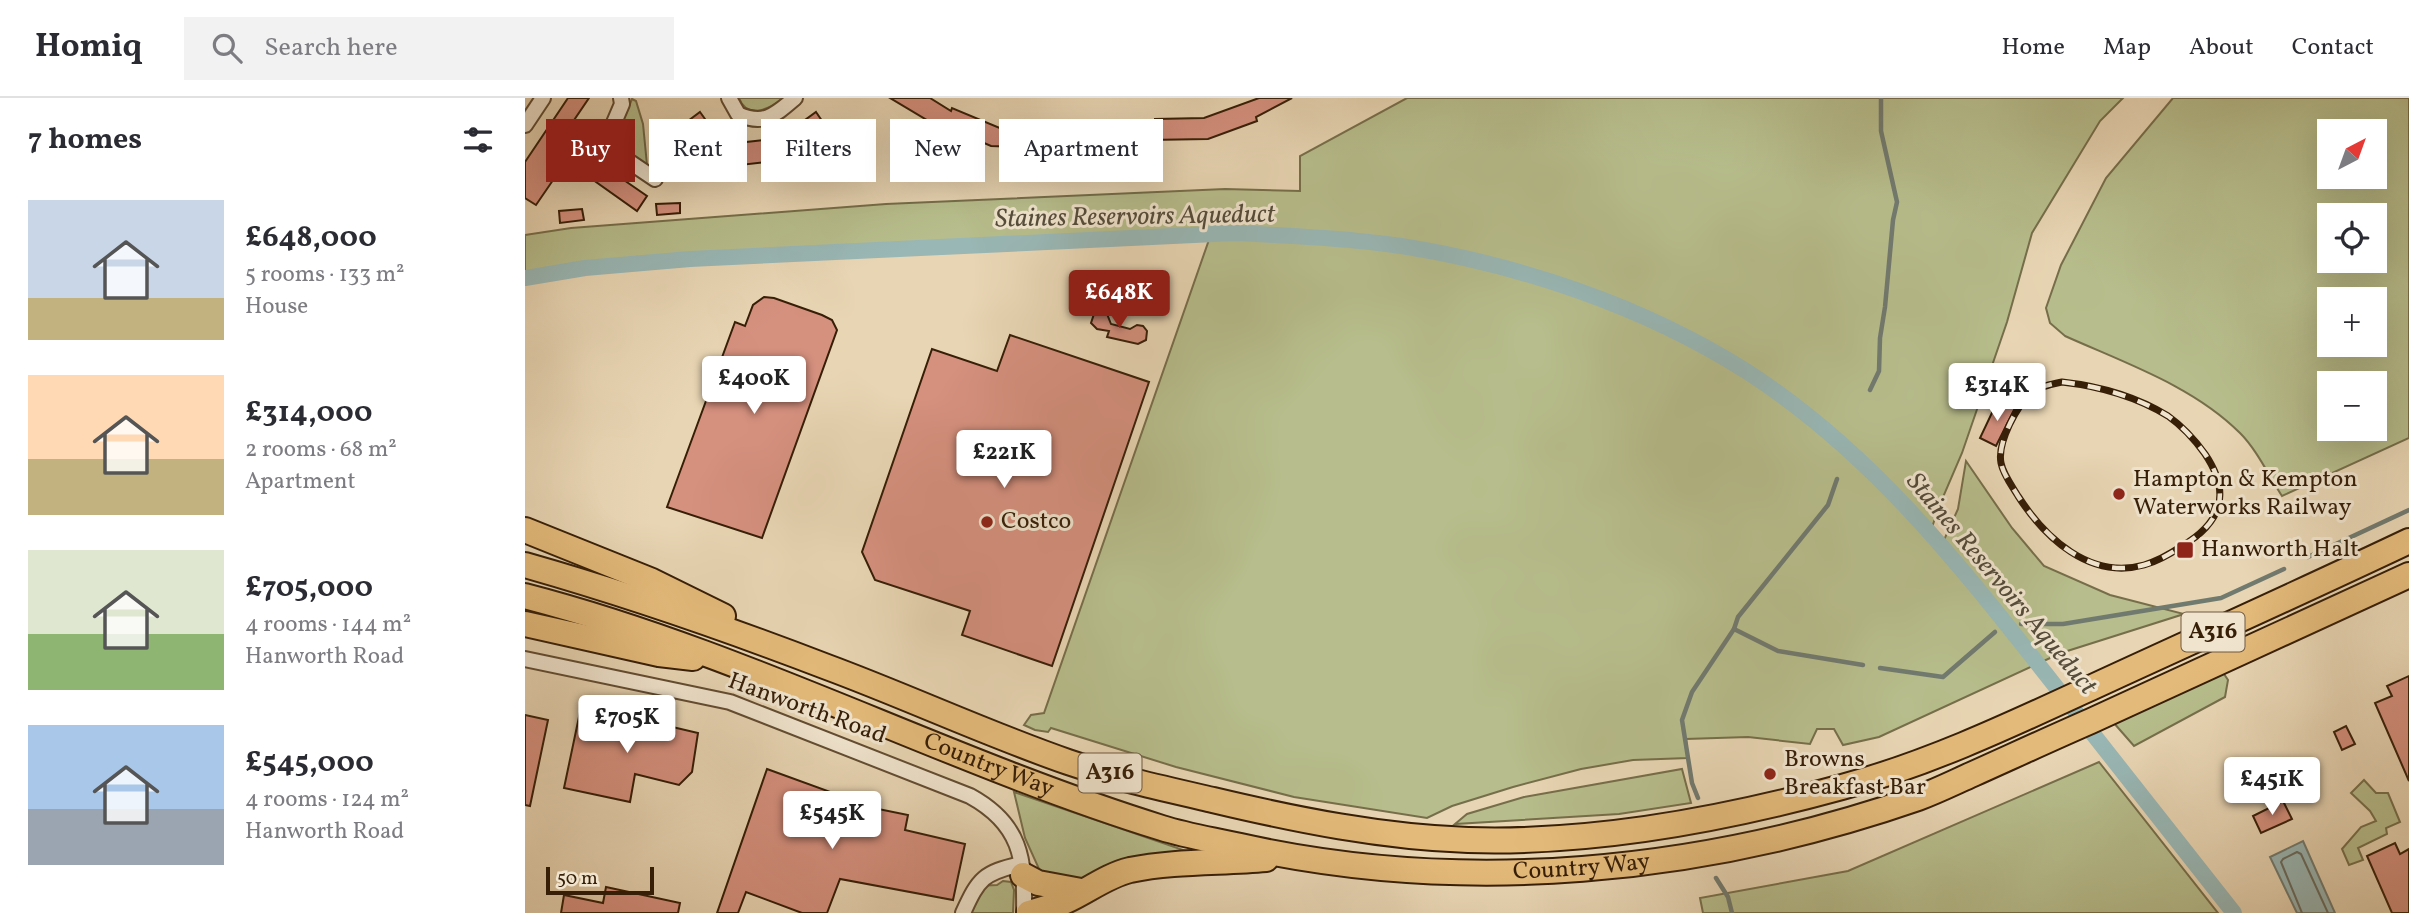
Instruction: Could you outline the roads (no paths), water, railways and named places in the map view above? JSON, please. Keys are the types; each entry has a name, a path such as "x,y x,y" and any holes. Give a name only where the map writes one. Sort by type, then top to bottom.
{"highway":[{"name":"A316","path":"525,530 652,581 826,666"},
{"name":"Country Way","path":"826,666 1084,766 1192,795 1314,822 1407,836 1472,840 1607,833 1716,817 1844,786 1943,752 2017,722 2409,541"},
{"name":"A316","path":"525,565 604,587 826,666"},
{"name":"Country Way","path":"732,662 1060,794 1168,830 1291,857 1388,869 1459,873 1563,870 1633,865 1727,850 1827,825 1921,797 2409,575"},
{"name":"A316","path":"525,596 573,608 732,662"},
{"name":"A316","path":"525,624 659,654 732,662"},
{"path":"1029,913 1062,902 1127,871 1177,863 1222,863 1291,857"},
{"path":"1022,870 1038,883 1081,891"}],"street":[{"path":"525,125 543,98"},
{"path":"621,98 622,103 607,139 609,148 649,175"},
{"path":"729,98 738,114 759,120 779,112 795,98"},
{"name":"Hanworth Road","path":"525,659 730,702 958,791 988,806 999,815 1011,832 1022,870 1024,913"},
{"path":"963,913 975,886 987,876 999,869 1022,870"}],"water":[{"path":"2303,841 2335,913 2297,913 2270,857"}],"waterway":[{"path":"1870,390 1879,371 1880,338 1897,202 1881,131 1881,98"},
{"name":"Staines Reservoirs Aqueduct","path":"525,278 585,268 690,259 1236,233 1339,239 1401,246 1491,264 1580,291 1666,327 1746,371 1791,402 1871,471 1978,589 2234,913"},
{"path":"1698,798 1692,783 1682,720 1692,692 1734,629 1738,617 1828,505 1837,479"},
{"path":"2308,557 2409,510"},
{"path":"2021,624 2063,624 2221,598 2284,569"},
{"path":"1734,629 1778,651 1863,665"},
{"path":"1880,668 1943,677 1995,632"},
{"path":"1716,878 1728,897 1732,913"}],"railway":[{"path":"2062,382 2089,386 2143,403 2168,416 2188,433 2205,454 2218,482 2218,506 2206,528 2164,557 2144,565 2124,568 2088,561 2071,552 2041,527 2008,480 2001,463 2002,445 2009,424 2027,398 2039,388 2062,382"}],"place":[{"name":"Hampton & Kempton Waterworks Railway","path":"2119,494"},
{"name":"Costco","path":"987,522"},
{"name":"Hanworth Halt","path":"2185,550"},
{"name":"Browns Breakfast Bar","path":"1770,774"}]}
